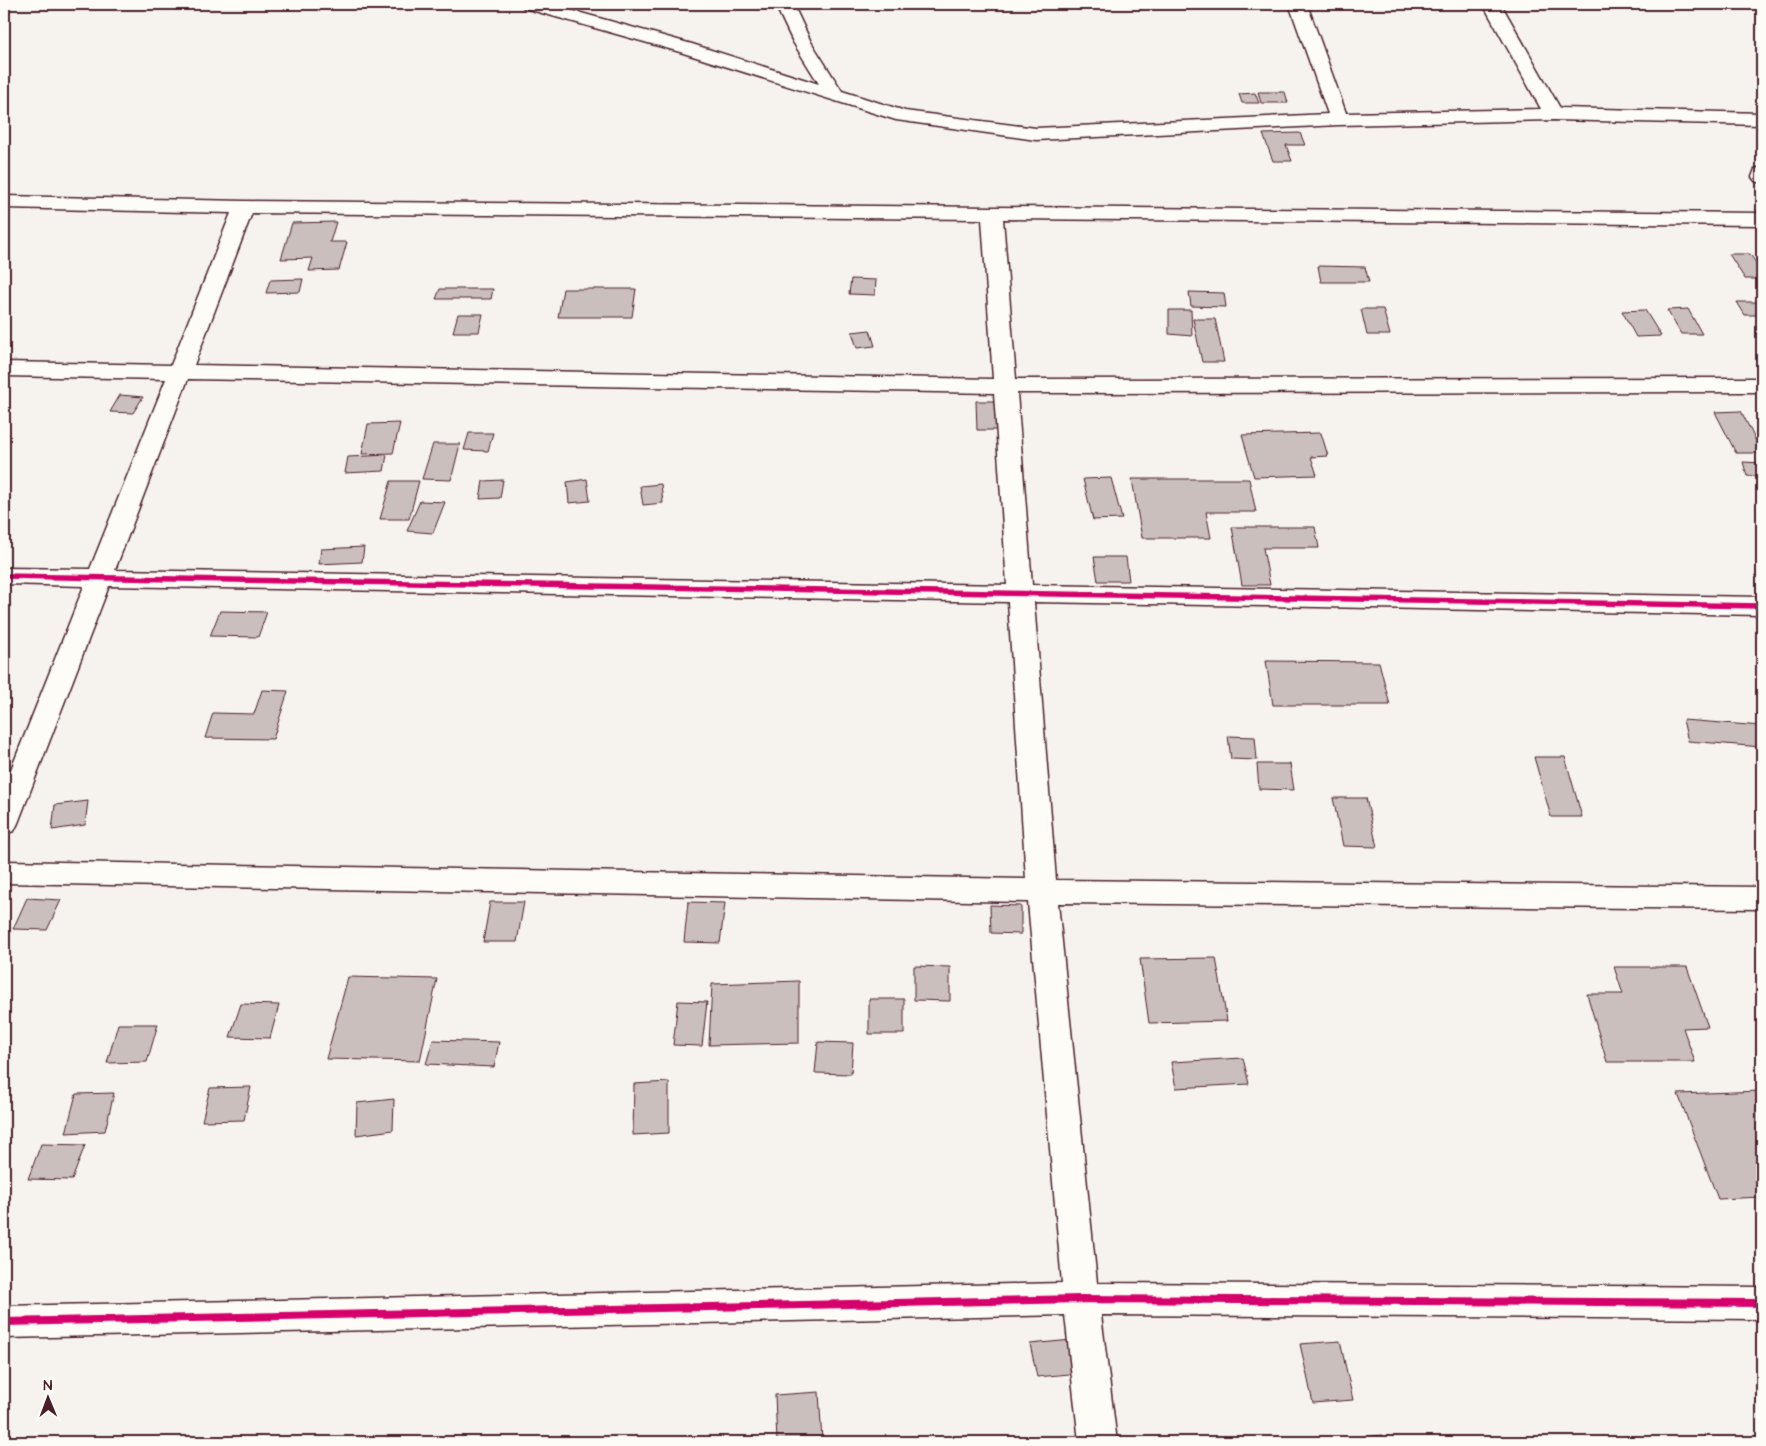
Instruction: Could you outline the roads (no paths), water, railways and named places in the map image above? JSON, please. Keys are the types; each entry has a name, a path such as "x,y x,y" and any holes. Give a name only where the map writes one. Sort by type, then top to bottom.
{"street":[{"path":"530,4 686,48 903,116 1036,134 1340,119 1554,114 1762,119"},
{"path":"784,4 802,42 836,96"},
{"path":"1298,4 1340,119"},
{"path":"1492,4 1554,114"},
{"path":"4,202 244,207 1762,219"},
{"path":"4,823 244,207"},
{"path":"992,213 1042,891 1081,1298 1098,1442"},
{"path":"4,369 1005,386 1762,385"},
{"path":"4,576 1762,606"},
{"path":"4,872 1042,891 1762,898"},
{"path":"4,1322 1081,1298 1762,1302"}]}
